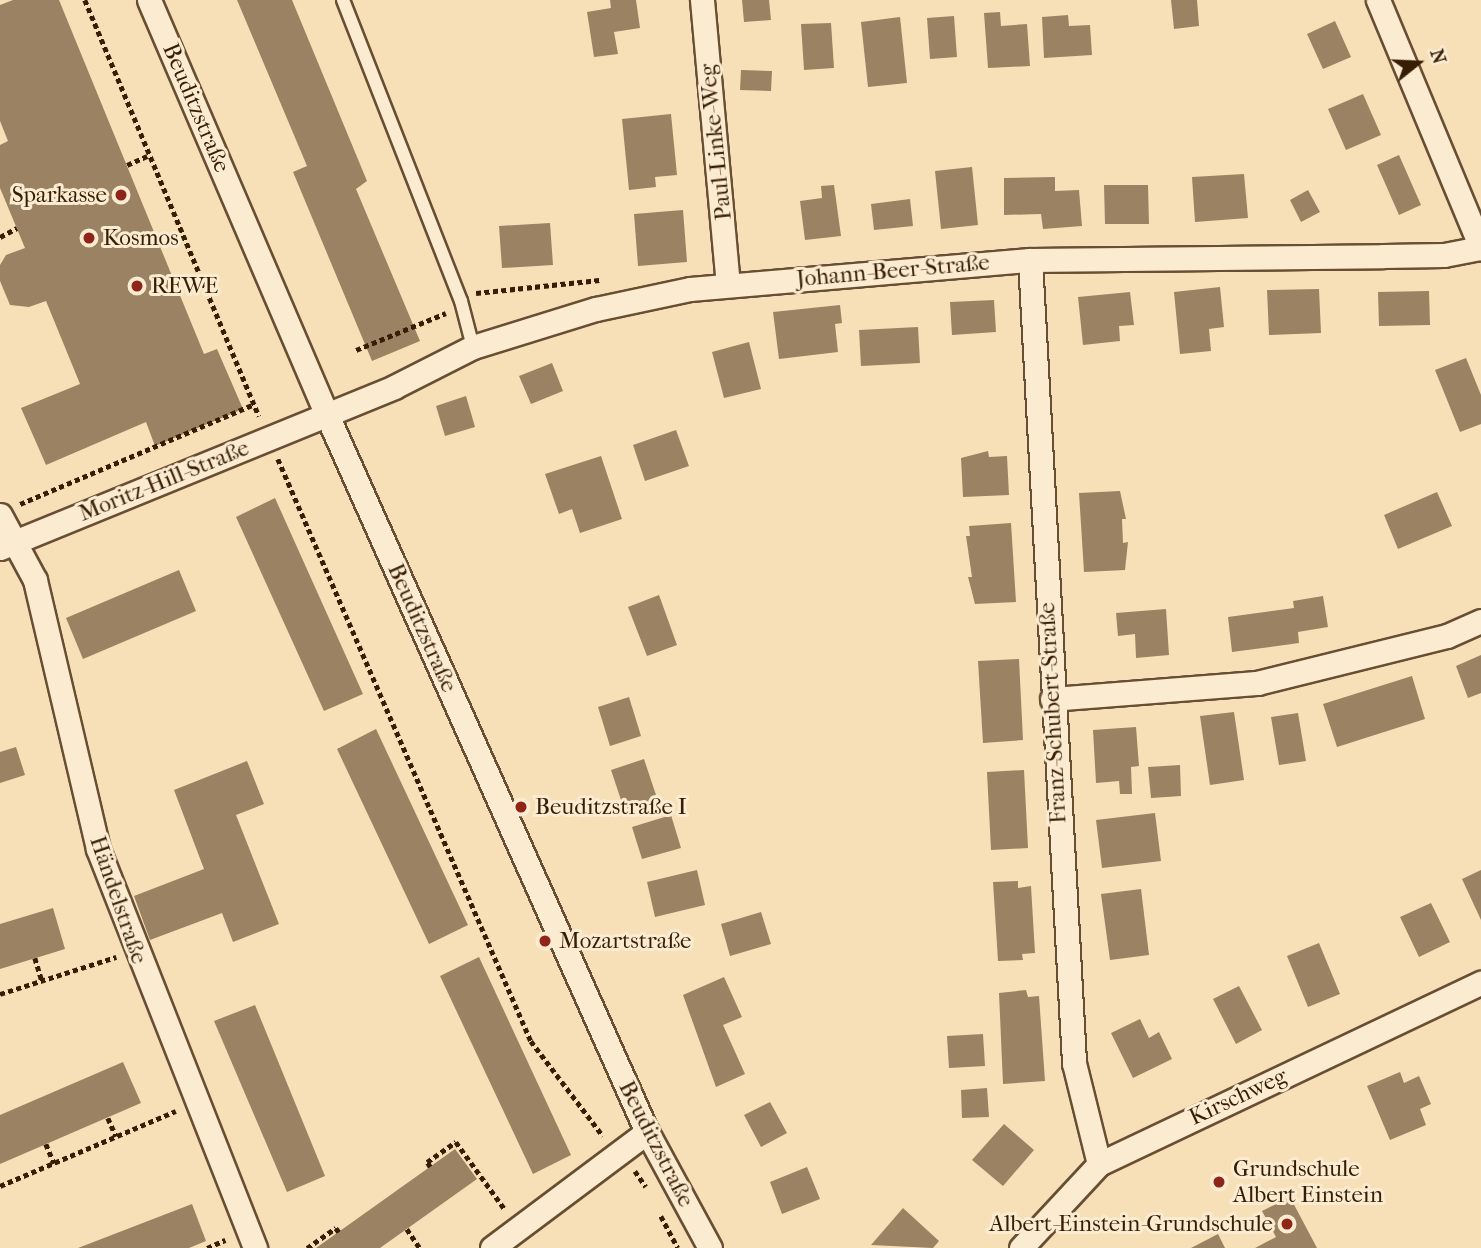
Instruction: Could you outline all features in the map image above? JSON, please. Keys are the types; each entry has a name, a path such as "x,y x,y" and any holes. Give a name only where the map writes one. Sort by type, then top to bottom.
{"street":[{"name":"Beuditzstraße","path":"149,0 327,415 647,1132 710,1248"},
{"name":"Paul-Linke-Weg","path":"702,0 728,284"},
{"path":"1377,0 1481,248"},
{"name":"Johann-Beer-Straße","path":"327,415 473,347 596,309 728,284 1030,260 1444,255 1481,248"},
{"name":"Franz-Schubert-Straße","path":"1030,260 1074,1063 1099,1164"},
{"name":"Moritz-Hill-Straße","path":"9,545 327,415"},
{"name":"Händelstraße","path":"6,511 9,545 35,580 97,849 135,951 255,1248"},
{"path":"1052,699 1257,683 1447,636 1481,621"},
{"name":"Kirschweg","path":"1021,1248 1099,1164 1481,983"},
{"path":"498,1246 647,1132"}],"lane":[{"path":"343,0 461,301 473,347"}],"path":[{"path":"85,0 147,156 531,1041 585,1116 648,1191"},
{"path":"127,165 147,156"},
{"path":"0,237 17,228"},
{"path":"356,351 446,313 480,291 604,280"},
{"path":"6,511 254,404"},
{"path":"0,994 135,951"},
{"path":"35,958 42,981"},
{"path":"0,1186 196,1102"},
{"path":"108,1118 116,1136"},
{"path":"430,1167 426,1162 456,1142 519,1229"},
{"path":"46,1144 54,1163"},
{"path":"659,1209 678,1248"},
{"path":"307,1248 336,1228 339,1232"},
{"path":"407,1229 420,1248"}],"building":[{"name":"Kosmos","path":"13,0 59,0 204,354 217,349 243,409 155,446 146,422 46,465 21,408 80,384 46,301 29,307 10,305 0,281 0,265 6,255 25,248 0,188 0,145 8,141 0,121 0,5"},
{"path":"237,0 292,0 367,181 356,189 420,341 372,361 293,172 307,166"},
{"path":"610,0 636,0 640,28 614,32 618,54 594,57 587,12 611,8"},
{"path":"742,0 769,0 771,20 744,22"},
{"path":"1171,0 1197,0 1199,26 1174,29"},
{"path":"1000,12 1001,26 1027,24 1030,66 988,68 984,13"},
{"path":"1068,15 1069,26 1090,25 1092,55 1044,58 1042,17"},
{"path":"954,16 957,57 930,59 927,18"},
{"path":"900,17 907,83 868,87 861,22"},
{"path":"1335,21 1351,57 1323,69 1307,34"},
{"path":"831,23 834,68 804,70 801,24"},
{"path":"741,70 772,71 771,91 740,90"},
{"path":"1363,94 1381,135 1346,150 1328,109"},
{"path":"671,114 677,175 655,177 656,187 629,190 622,119"},
{"path":"1399,155 1421,205 1399,215 1377,165"},
{"path":"972,167 978,225 941,229 935,171"},
{"path":"1244,174 1248,218 1195,222 1192,177"},
{"path":"1055,177 1055,191 1079,190 1082,226 1043,229 1041,214 1004,215 1004,178"},
{"path":"834,185 841,236 805,240 800,201 822,198 821,186"},
{"path":"1104,185 1148,185 1149,224 1105,224"},
{"path":"1308,190 1320,212 1301,222 1290,200"},
{"path":"910,199 913,226 874,230 871,204"},
{"path":"683,210 687,262 638,266 634,214"},
{"path":"550,223 553,265 502,268 499,226"},
{"path":"1220,287 1224,327 1209,329 1211,351 1180,354 1174,292"},
{"path":"1319,289 1321,333 1269,335 1267,290"},
{"path":"1429,291 1430,325 1379,326 1378,292"},
{"path":"1130,292 1134,325 1119,326 1120,341 1083,345 1078,297"},
{"path":"994,300 996,332 952,335 950,302"},
{"path":"840,305 842,323 835,324 838,352 779,359 773,312"},
{"path":"918,327 920,363 861,366 859,330"},
{"path":"749,342 761,389 724,398 712,352"},
{"path":"1466,358 1481,395 1481,424 1460,432 1435,370"},
{"path":"552,363 563,391 531,404 519,376"},
{"path":"466,396 475,427 445,436 436,406"},
{"path":"676,430 689,466 645,481 633,445"},
{"path":"988,451 989,457 1007,456 1009,495 963,497 961,458"},
{"path":"601,456 622,519 580,533 572,509 559,514 545,474"},
{"path":"1120,491 1126,519 1122,519 1123,543 1128,542 1125,570 1084,572 1079,493"},
{"path":"1437,492 1452,526 1398,549 1384,515"},
{"path":"275,498 363,694 324,711 236,517"},
{"path":"1011,523 1016,602 975,604 968,577 972,577 966,536 970,536 969,526"},
{"path":"179,570 196,611 83,659 66,618"},
{"path":"659,595 677,645 647,656 628,607"},
{"path":"1323,596 1328,627 1298,632 1299,643 1232,652 1228,617 1294,608 1293,601"},
{"path":"1166,609 1169,655 1136,658 1135,634 1118,636 1116,613"},
{"path":"1481,655 1481,693 1468,698 1456,666"},
{"path":"1019,659 1023,740 983,743 978,661"},
{"path":"1412,676 1425,719 1337,747 1323,704"},
{"path":"629,697 641,736 610,746 598,707"},
{"path":"1234,712 1244,780 1210,785 1200,716"},
{"path":"1298,713 1306,761 1279,765 1271,717"},
{"path":"1136,727 1139,766 1131,767 1132,794 1120,794 1119,781 1096,783 1093,730"},
{"path":"376,729 468,925 429,944 337,749"},
{"path":"16,747 25,775 0,783 0,752"},
{"path":"644,759 658,801 625,812 611,770"},
{"path":"247,761 264,804 236,815 279,924 233,942 222,913 150,940 134,896 204,869 174,790"},
{"path":"1180,765 1181,796 1151,798 1148,767"},
{"path":"1024,770 1028,848 991,850 987,772"},
{"path":"1155,813 1161,861 1102,868 1096,820"},
{"path":"671,815 681,848 642,859 632,827"},
{"path":"697,870 705,905 655,917 647,882"},
{"path":"1481,870 1481,920 1462,879"},
{"path":"1018,881 1018,888 1031,886 1035,953 1022,954 1023,960 998,961 993,882"},
{"path":"1141,889 1149,955 1110,960 1101,894"},
{"path":"1431,903 1450,942 1419,957 1400,917"},
{"path":"53,908 65,949 0,969 0,924"},
{"path":"761,912 771,944 730,956 721,924"},
{"path":"1319,943 1340,994 1308,1007 1287,956"},
{"path":"479,957 571,1155 533,1174 440,976"},
{"path":"724,977 742,1017 723,1025 745,1074 716,1087 683,995"},
{"path":"1239,986 1262,1030 1236,1044 1213,999"},
{"path":"1026,990 1028,997 1039,996 1045,1081 1003,1084 999,993"},
{"path":"255,1005 325,1176 287,1192 214,1021"},
{"path":"1140,1019 1149,1038 1159,1032 1172,1059 1133,1078 1111,1033"},
{"path":"983,1034 985,1066 949,1068 947,1036"},
{"path":"123,1062 141,1103 0,1164 0,1115"},
{"path":"1400,1072 1404,1083 1419,1076 1431,1104 1420,1109 1426,1125 1390,1140 1367,1086"},
{"path":"987,1088 989,1117 962,1118 961,1090"},
{"path":"770,1102 787,1133 761,1147 744,1115"},
{"path":"1004,1124 1034,1150 1003,1186 972,1160"},
{"path":"455,1149 477,1179 380,1248 316,1248"},
{"path":"807,1167 820,1199 782,1214 770,1182"},
{"name":"Albert-Einstein-Grundschule","path":"1290,1197 1317,1248 1255,1248 1276,1237 1262,1211"},
{"path":"192,1204 206,1241 189,1248 78,1248"},
{"path":"903,1208 939,1241 933,1248 871,1245"},
{"name":"Albert-Einstein-Grundschule","path":"1218,1234 1225,1248 1191,1248"}],"place":[{"name":"Sparkasse","path":"121,195"},
{"name":"Kosmos","path":"89,238"},
{"name":"REWE","path":"137,286"},
{"name":"Beuditzstraße I","path":"521,807"},
{"name":"Mozartstraße","path":"545,941"},
{"name":"Grundschule Albert Einstein","path":"1219,1182"},
{"name":"Albert-Einstein-Grundschule","path":"1287,1224"}]}
